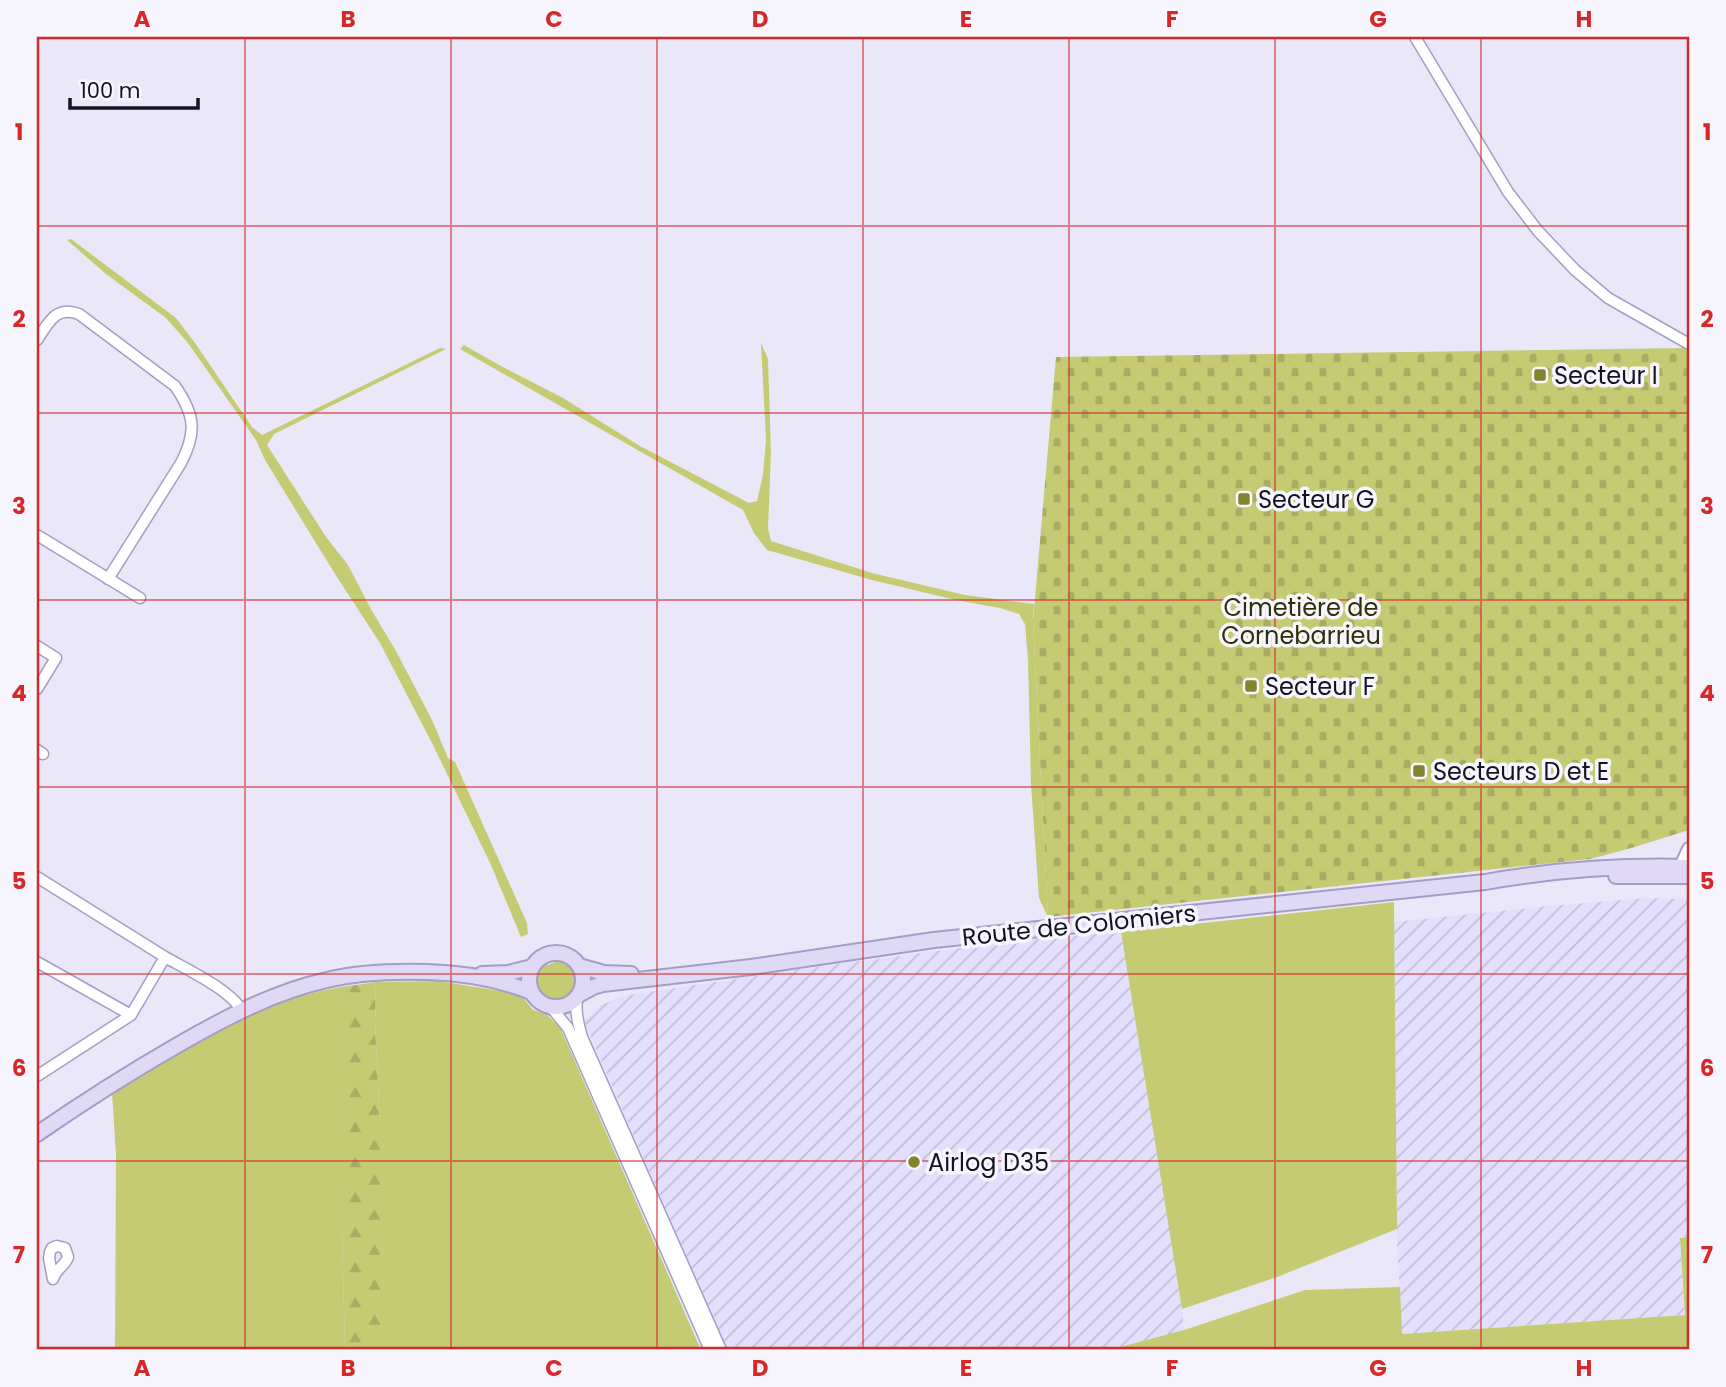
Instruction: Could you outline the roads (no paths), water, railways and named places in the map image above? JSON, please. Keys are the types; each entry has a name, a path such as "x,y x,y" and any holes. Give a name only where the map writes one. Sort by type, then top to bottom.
{"main road":[{"name":"Route de Colomiers","path":"578,996 604,984 944,939 1485,882 1575,870 1637,866 1687,871"},
{"path":"565,954 579,966 583,985 578,996 567,1005 551,1007 536,999 531,992 528,979 532,967 546,955 565,954"},
{"name":"Route de Colomiers","path":"579,966 604,973 674,976"},
{"path":"37,1134 158,1057 228,1018 304,986 349,975 405,972 509,973 532,967"},
{"path":"460,974 508,984 531,992"}],"street":[{"path":"1415,37 1508,192 1538,231 1575,270 1608,299 1689,344"},
{"path":"37,340 53,317 61,312 79,314 175,386 186,401 191,417 192,434 181,463 108,579"},
{"path":"37,535 140,598"},
{"path":"37,690 56,658 38,650"},
{"name":"Route de Colomiers","path":"1687,871 1685,856 1689,849"},
{"path":"37,877 218,988 234,1000 242,1011"},
{"path":"37,1076 131,1016 165,957"},
{"path":"37,961 131,1016"},
{"path":"224,994 228,1018"},
{"path":"578,996 576,1007 582,1037 721,1350"},
{"path":"551,1007 568,1028 710,1350"}],"place":[{"name":"Secteur I","path":"1540,375"},
{"name":"Secteur G","path":"1244,499"},
{"name":"Secteur F","path":"1251,686"},
{"name":"Secteurs D et E","path":"1419,771"},
{"name":"Airlog D35","path":"914,1162"}],"park label":[{"name":"Cimetière de Cornebarrieu","path":"1301,621"}]}
